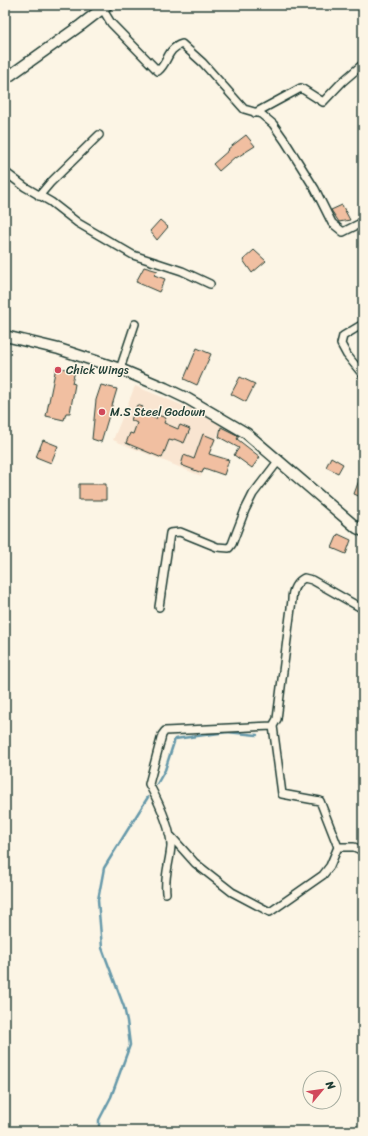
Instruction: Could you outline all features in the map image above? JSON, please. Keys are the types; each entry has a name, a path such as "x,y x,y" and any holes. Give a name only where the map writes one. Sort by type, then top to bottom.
{"main road":[{"path":"5,79 103,6"},
{"path":"5,336 58,349 120,369 188,399 246,432 357,528 363,531"}],"street":[{"path":"103,6 111,23 158,72 174,47 182,44 203,63 244,109 261,114 273,124 314,189 332,223 343,232 363,223"},
{"path":"255,112 301,88 323,102 342,82 363,64"},
{"path":"39,196 50,183 99,135"},
{"path":"5,172 39,196 51,202 78,223 133,255 182,271 210,284"},
{"path":"120,369 135,324"},
{"path":"363,324 343,336 341,344 347,355 363,375"},
{"path":"159,607 170,533 180,532 217,547 229,548 253,494 279,460"},
{"path":"168,833 195,863 232,892 270,912 323,875 330,866 338,847 320,801 282,794 273,726 277,719 292,592 298,582 304,578 312,580 363,609"},
{"path":"166,893 165,881 171,845 167,825 158,801 149,784 162,735 165,731 273,726"},
{"path":"338,847 354,848 363,851"}],"shaded area":[{"path":"135,386 223,422 201,476 113,440"}],"building":[{"path":"246,135 255,146 236,158 235,157 219,171 213,164 229,150 228,149"},
{"path":"342,205 350,220 339,222 331,210"},
{"path":"160,220 168,227 157,240 150,231"},
{"path":"254,250 266,261 252,273 243,260"},
{"path":"144,267 158,271 154,275 165,279 159,292 136,282"},
{"path":"197,348 211,354 197,385 184,379"},
{"path":"56,367 75,371 72,383 75,384 70,413 66,413 64,420 46,416"},
{"path":"240,377 255,384 246,402 231,394"},
{"name":"M.S Steel Godown","path":"101,385 117,389 101,442 92,439 96,400"},
{"path":"137,405 143,407 141,412 156,419 158,415 166,418 164,423 178,429 180,425 190,429 184,443 174,439 173,441 169,440 162,458 126,443 130,433 133,434 137,423 131,420"},
{"path":"221,427 239,436 237,439 260,457 252,468 234,455 239,448 219,437"},
{"path":"203,434 215,439 209,454 229,460 224,475 204,468 202,473 181,465 184,455 194,459"},
{"path":"43,440 58,446 51,463 36,457"},
{"path":"331,457 343,464 338,473 326,467"},
{"path":"363,472 363,498 354,494"},
{"path":"79,484 106,484 106,500 79,500"},
{"path":"338,534 351,540 346,554 332,548"}],"waterway":[{"path":"157,784 165,770 175,739 227,732 257,735"},
{"path":"99,1131 99,1120 111,1097 130,1045 124,1007 102,948 98,900 104,868 148,797"}],"place":[{"name":"Chick Wings","path":"58,370"},
{"name":"M.S Steel Godown","path":"102,412"}]}
